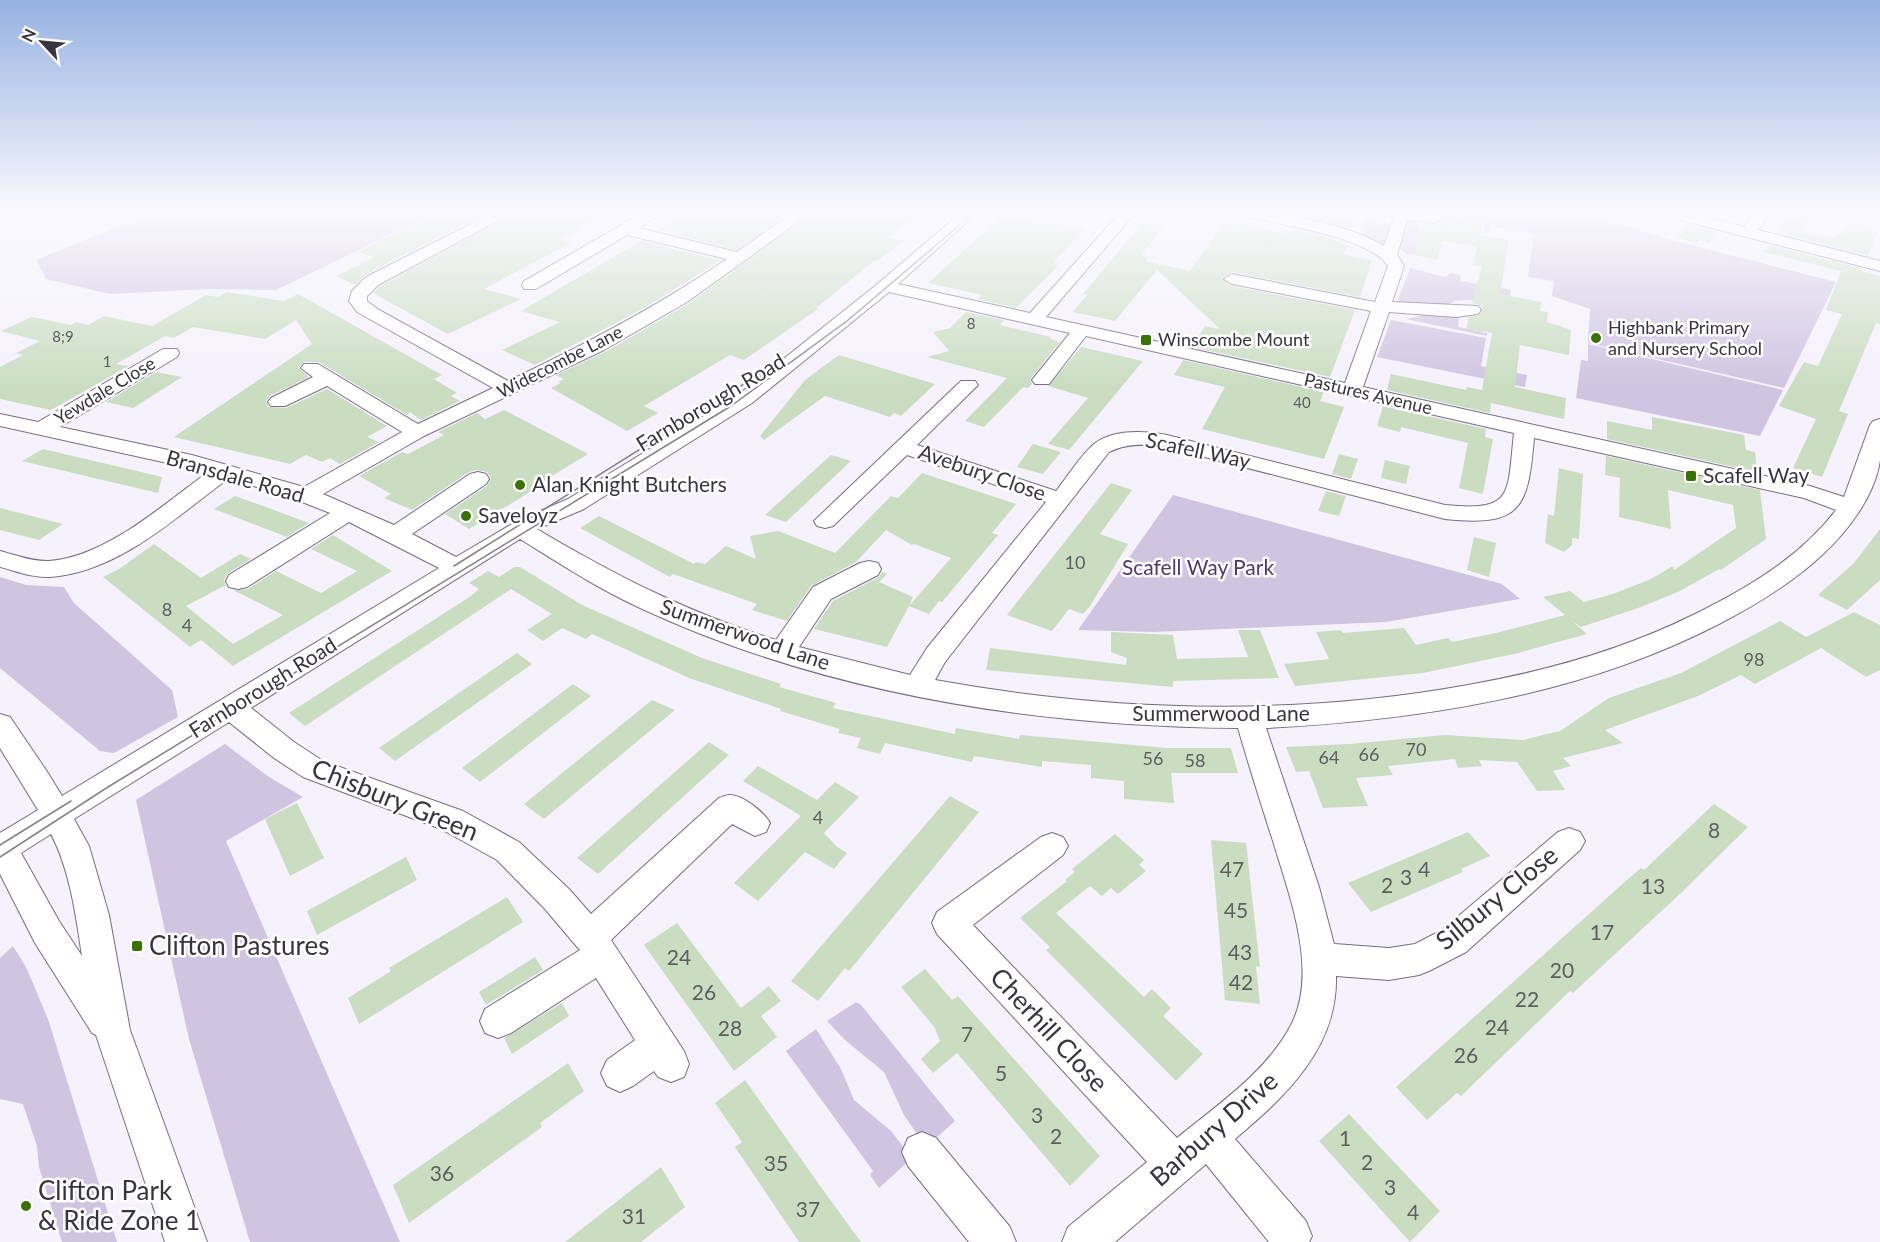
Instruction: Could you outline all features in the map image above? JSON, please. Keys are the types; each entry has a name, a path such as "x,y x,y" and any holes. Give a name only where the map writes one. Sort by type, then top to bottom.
{"street":[{"path":"394,270 372,281 358,294 358,301 363,308 508,389"},
{"path":"530,285 556,270"},
{"name":"Widecombe Lane","path":"306,495 417,432 617,334 681,298 721,270"},
{"name":"Farnborough Road","path":"1,848 523,527 560,496 715,400 811,345 904,270"},
{"path":"1034,319 1078,270"},
{"path":"1352,390 1395,270"},
{"path":"1233,279 1382,307 1456,312 1472,310"},
{"name":"Pastures Avenue","path":"885,286 1810,493 1850,507"},
{"path":"1042,380 1082,330"},
{"name":"Yewdale Close","path":"41,429 170,353"},
{"path":"278,402 319,373 417,432"},
{"name":"Avebury Close","path":"825,521 968,385"},
{"name":"Bransdale Road","path":"0,420 225,470 306,495 395,535 457,568"},
{"name":"Summerwood Lane","path":"523,527 642,598 691,620 826,665 919,686 1019,703 1120,714 1249,719 1373,711 1463,697 1552,677 1628,655 1698,624 1763,589 1793,567 1826,536 1850,507 1880,425"},
{"name":"Scafell Way","path":"919,686 936,655 1102,448 1116,440 1142,438 1167,441 1446,512 1480,515 1504,508 1516,497 1525,429"},
{"name":"Avebury Close","path":"903,447 1061,500"},
{"path":"0,559 29,567 50,569 73,565 104,554 225,470"},
{"path":"395,535 478,479"},
{"path":"238,581 347,513"},
{"path":"783,652 822,593 869,569"},
{"name":"Chisbury Green","path":"231,708 284,750 313,769 452,820 498,844 533,875 596,946 665,1054 620,1073"},
{"name":"Barbury Drive","path":"1083,1242 1264,1090 1288,1064 1308,1031 1317,998 1319,959 1314,920 1249,719"},
{"path":"0,725 38,781 73,846 92,915 112,1030 186,1242"},
{"path":"498,1021 596,946 730,807 756,823"},
{"name":"Silbury Close","path":"1319,959 1389,964 1419,959 1454,941 1569,841"},
{"name":"Cherhill Close","path":"1053,846 978,900 949,924 1175,1164"},
{"path":"1,848 20,878 47,932 112,1030"},
{"path":"1208,1137 1292,1236"},
{"path":"922,1152 995,1242"}],"green space":[{"path":"41,270 317,270 276,290 210,289 110,294 46,279"},
{"path":"1409,270 1445,277 1451,273 1461,275 1460,281 1511,290 1507,315 1481,301 1454,301 1446,306 1396,305"},
{"path":"1529,270 1789,270 1836,282 1784,388 1588,343 1590,309 1552,296 1554,281 1528,277"},
{"path":"1433,313 1459,317 1458,327 1487,333 1487,336 1406,319"},
{"path":"1391,320 1486,338 1481,366 1527,375 1525,387 1377,357"},
{"path":"1588,344 1783,390 1760,436 1576,398 1581,360 1588,361"},
{"name":"Scafell Way Park","path":"1173,495 1502,584 1520,599 1386,622 1153,632 1078,630"},
{"path":"0,577 26,585 64,587 74,603 172,690 178,717 114,753 100,751 0,668"},
{"path":"225,744 269,777 303,797 226,841 400,1242 250,1242 189,1039 136,800"},
{"path":"13,946 26,967 48,1019 117,1242 62,1242 39,1167 37,1146 23,1104 0,1099 0,958"},
{"path":"856,1002 861,1005 955,1121 926,1147 904,1115 884,1072 845,1040 827,1021"},
{"path":"816,1029 841,1069 854,1100 891,1131 912,1158 879,1188 870,1175 873,1171 786,1051"}],"building":[{"path":"348,270 375,270 365,275 355,285 336,276"},
{"path":"410,270 520,270 484,289 521,299 448,334 373,293 379,287"},
{"path":"591,270 705,270 646,307 535,365 502,350 560,322 521,311"},
{"path":"735,270 863,270 816,308 818,309 744,360 730,355 644,406 658,413 627,431 551,388 564,379 556,375 605,352 688,304"},
{"path":"942,270 1054,270 1016,308 978,299 982,295 928,283"},
{"path":"1103,270 1369,270 1360,297 1232,272 1222,278 1232,286 1355,310 1330,377 1192,347 1205,326 1220,329 1157,270 1115,321 1073,312 1087,295 1083,294"},
{"path":"1481,270 1504,270 1500,294 1541,302 1540,311 1548,312 1547,322 1571,330 1569,355 1520,345 1515,387 1566,398 1564,419 1491,403 1490,413 1387,390 1391,374 1466,390 1467,387 1482,390 1492,333 1466,329 1469,317 1478,316 1483,310 1480,305 1472,303"},
{"path":"1837,270 1863,270 1880,276 1880,324 1876,323 1839,411 1848,414 1822,477 1793,468 1816,419 1779,406 1804,362 1818,366 1842,314 1826,310 1841,271"},
{"path":"227,292 284,301 298,294 442,375 434,379 457,393 451,396 460,401 421,420 410,412 407,415 319,362 304,362 299,368 309,377 270,396 266,402 269,407 286,408 327,389 387,426 367,437 379,442 340,464 330,458 322,462 306,455 290,464 174,437 312,344 296,320 265,339 193,327 174,338 165,336 116,364 129,366 51,410 0,399 0,367 23,355 16,353 40,341 1,331 32,317 71,325 76,322 88,325 104,316 152,326 206,295 218,297"},
{"path":"966,312 1004,320 1000,325 1051,337 1050,339 1060,342 1030,379 1032,384 1028,388 1023,387 984,427 965,421 1007,378 927,357 949,351 933,332 950,328"},
{"path":"1081,347 1143,361 1069,450 1048,444 1088,398 1048,386"},
{"path":"839,355 935,384 901,416 894,413 890,417 825,396 764,440 760,436 805,380"},
{"path":"1183,360 1324,392 1320,401 1344,407 1324,459 1202,429 1225,387 1174,375"},
{"path":"156,372 182,377 133,408 106,402"},
{"path":"1383,406 1486,429 1485,437 1493,439 1483,494 1459,488 1468,443 1401,427 1400,432 1377,426"},
{"path":"504,410 588,454 469,529 445,514 487,486 491,478 487,472 477,470 469,472 412,510 384,498 391,494 359,476 402,452 408,454 444,435 438,432 477,413 485,419"},
{"path":"1652,417 1744,435 1746,450 1755,452 1757,472 1607,439 1607,421 1652,430"},
{"path":"1033,444 1061,452 1043,474 1017,467"},
{"path":"43,449 162,477 158,493 22,461"},
{"path":"1339,454 1358,459 1351,479 1332,474"},
{"path":"831,455 851,461 786,522 765,515"},
{"path":"1606,456 1760,490 1766,539 1721,570 1719,569 1680,591 1581,627 1571,620 1587,634 1514,654 1423,673 1295,686 1284,664 1329,659 1316,632 1341,630 1343,633 1404,628 1416,645 1448,638 1452,642 1496,633 1565,615 1543,597 1570,591 1584,602 1613,594 1651,579 1673,566 1674,570 1736,528 1733,505 1668,490 1671,529 1619,517 1620,478 1605,475"},
{"path":"1385,460 1410,466 1406,484 1381,478"},
{"path":"1559,468 1583,474 1579,539 1572,538 1572,545 1564,552 1545,543 1548,514 1554,516"},
{"path":"922,473 1016,504 992,533 998,535 942,602 939,601 929,614 909,606 951,558 912,545 886,530 856,562 811,586 787,621 752,610 757,604 673,574 670,577 580,528 599,516 694,564 696,562 705,564 726,546 756,559 750,536 778,531 835,553 891,496 898,498"},
{"path":"1111,483 1132,490 1100,534 1128,544 1090,606 1083,614 1069,609 1052,631 1007,615"},
{"path":"1326,491 1346,496 1339,516 1318,511"},
{"path":"235,496 309,523 287,537 214,509"},
{"path":"0,508 63,524 39,540 0,530"},
{"path":"1880,529 1880,580 1847,610 1818,595 1854,563"},
{"path":"333,535 392,571 233,666 201,640 190,647 103,577 119,569 154,544 201,578 240,554 251,559 227,574 224,580 226,587 186,606 233,644 283,615 233,590 248,589 276,571 321,593 357,571 311,549"},
{"path":"1474,537 1496,543 1489,577 1467,570"},
{"path":"514,567 520,567 582,605 702,658 781,684 779,687 836,703 833,708 955,734 956,728 1019,739 1020,735 1167,748 1231,748 1238,773 1171,773 1174,803 1124,799 1124,781 1091,778 1091,765 1042,761 1042,767 974,756 972,762 885,743 880,754 857,748 861,738 838,733 840,729 780,711 781,709 689,678 592,634 586,639 562,628 543,641 527,630 552,614 511,589 305,726 289,713 471,596 479,589 469,583 488,571 499,577"},
{"path":"882,572 887,574 879,582 913,597 887,647 814,629 833,601 879,577"},
{"path":"1854,612 1880,625 1880,670 1866,677 1821,648 1755,684 1741,675 1698,696 1605,730 1623,743 1563,758 1571,766 1553,771 1565,790 1537,791 1517,762 1479,760 1482,766 1458,768 1455,759 1388,766 1393,775 1356,778 1368,806 1323,808 1309,771 1296,772 1286,747 1445,735 1523,740 1560,731 1609,698 1681,673 1780,621 1806,637"},
{"path":"1238,630 1260,630 1279,678 1173,681 1173,687 986,670 990,648 1126,665 1127,658 1111,652 1111,632 1173,635 1177,659 1248,657"},
{"path":"517,653 532,664 395,761 379,748"},
{"path":"573,684 591,696 480,782 462,768"},
{"path":"652,700 675,710 544,819 524,804"},
{"path":"709,742 729,755 598,874 577,858"},
{"path":"758,766 817,800 835,782 859,797 824,833 837,847 847,853 834,869 805,852 758,901 734,883 801,816 743,781"},
{"path":"950,796 979,812 849,971 845,968 818,1001 791,981"},
{"path":"297,803 324,858 290,876 265,819"},
{"path":"1714,804 1748,827 1681,893 1573,993 1570,991 1461,1096 1457,1093 1427,1120 1396,1087 1628,879 1641,868 1644,870"},
{"path":"1468,832 1490,856 1461,869 1463,872 1371,912 1348,883"},
{"path":"1115,834 1144,860 1139,865 1146,871 1118,894 1111,888 1102,896 1090,886 1056,913 1144,997 1152,989 1171,1008 1163,1016 1203,1054 1176,1081 1046,950 1050,947 1020,918 1067,881 1065,880 1075,872 1072,869"},
{"path":"1211,840 1246,843 1260,967 1256,966 1260,1004 1225,1000"},
{"path":"406,857 417,880 317,935 307,911"},
{"path":"507,897 523,922 359,1024 348,998 391,971 389,968"},
{"path":"677,923 741,1008 769,986 781,1001 761,1016 777,1037 734,1071 644,945"},
{"path":"535,957 543,970 486,1005 479,992"},
{"path":"925,969 952,1000 958,996 1100,1156 1070,1186 957,1053 933,1073 921,1059 940,1041 935,1028 901,987"},
{"path":"562,1003 569,1016 512,1054 504,1038"},
{"path":"568,1063 584,1091 540,1123 542,1127 409,1223 393,1185"},
{"path":"745,1080 861,1242 799,1242 735,1147 742,1142 715,1103"},
{"path":"1349,1114 1440,1211 1410,1242 1319,1141"},
{"path":"661,1167 685,1207 641,1242 565,1242"}],"tram line":[{"path":"0,857 108,787 731,406 847,321 907,270"},
{"path":"454,566 774,365"},
{"path":"0,845 71,801"}],"place":[{"name":"Highbank Primary and Nursery School","path":"1596,338"},
{"name":"Winscombe Mount","path":"1146,340"},
{"name":"Scafell Way","path":"1691,476"},
{"name":"Alan Knight Butchers","path":"520,485"},
{"name":"Saveloyz","path":"466,516"},
{"name":"Clifton Pastures","path":"137,946"},
{"name":"Clifton Park & Ride Zone 1","path":"26,1206"}]}
